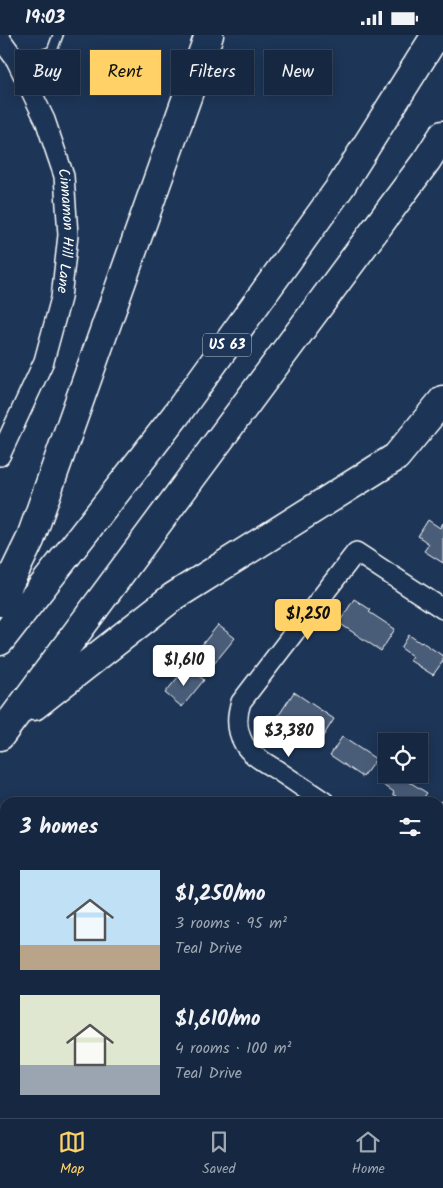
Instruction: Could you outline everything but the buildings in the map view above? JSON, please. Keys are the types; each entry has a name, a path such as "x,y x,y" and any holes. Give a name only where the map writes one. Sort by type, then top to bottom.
{"highway":[{"path":"0,602 30,540 210,35"},
{"name":"US 63","path":"0,641 182,407 341,186 436,35"},
{"path":"4,731 409,184 443,135"},
{"path":"4,731 173,597 396,457 443,400"}],"street":[{"name":"Cinnamon Hill Lane","path":"0,38 15,60"},
{"name":"Cinnamon Hill Lane","path":"0,456 44,361 61,298 68,235 64,176 45,120 33,95"},
{"path":"317,797 257,757 245,746 239,733 237,721 241,702 247,693 356,552 443,609"}],"lane":[{"path":"52,50 58,35"}]}
